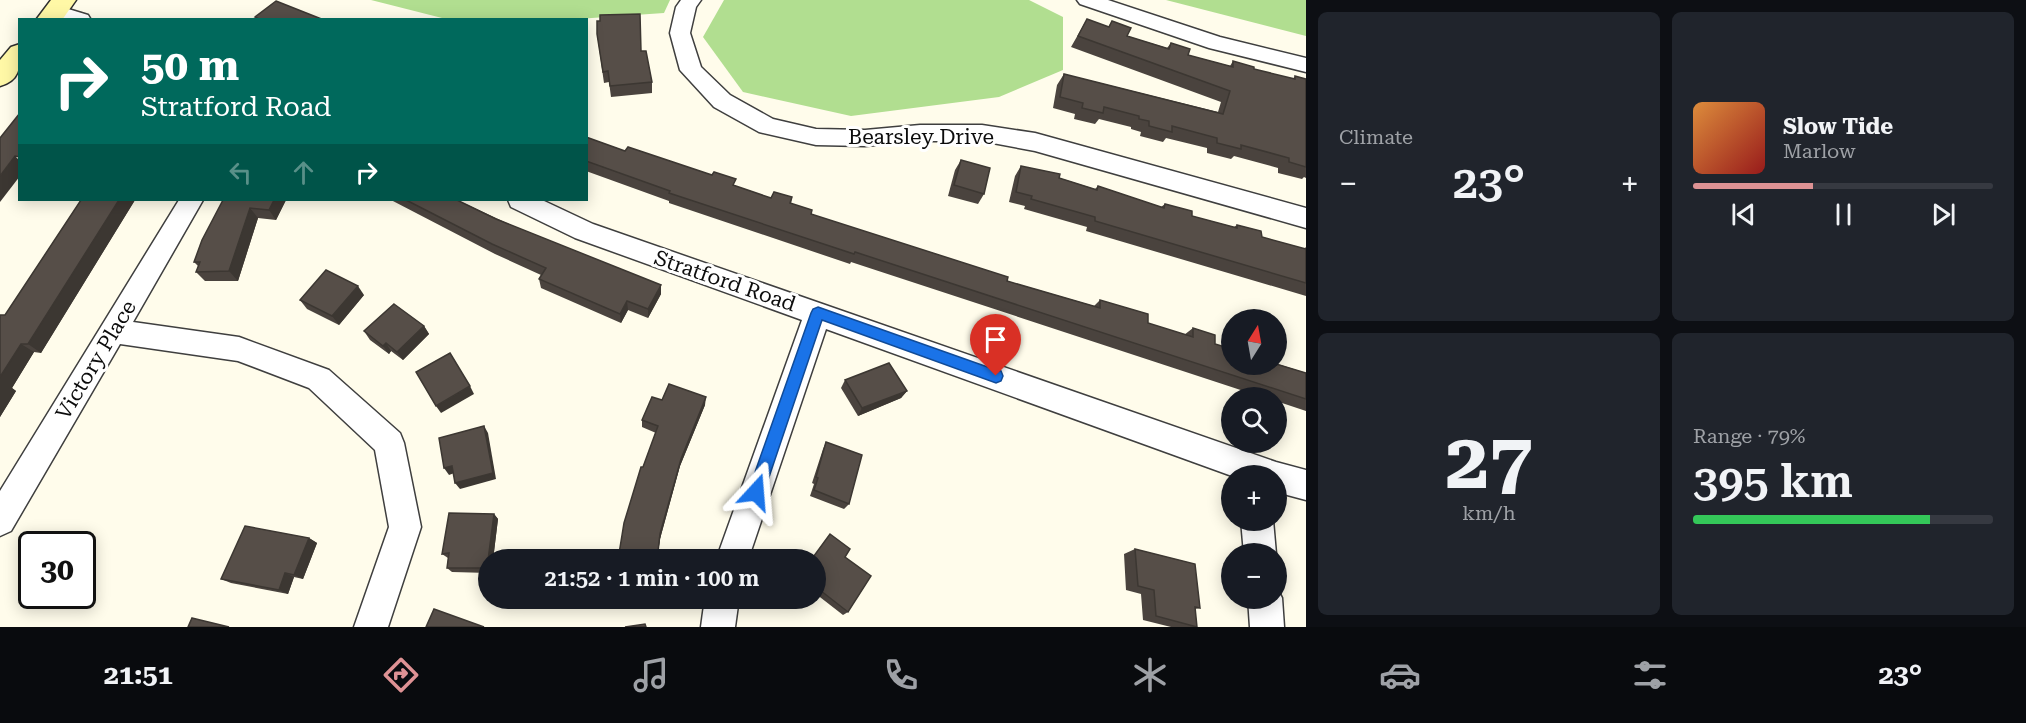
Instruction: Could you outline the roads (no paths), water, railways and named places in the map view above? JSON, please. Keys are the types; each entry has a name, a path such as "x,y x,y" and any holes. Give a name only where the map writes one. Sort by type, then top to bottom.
{"main road":[{"path":"0,76 18,55"}],"street":[{"name":"Bearsley Drive","path":"691,0 686,7 681,33 691,70 722,101 767,126 816,137 864,138 930,133 993,134 1035,142 1306,218"},
{"path":"1086,0 1216,43 1306,65"},
{"path":"56,10 76,18"},
{"name":"Victory Place","path":"0,520 190,201"},
{"name":"Stratford Road","path":"522,201 584,231 1142,427 1240,465"},
{"path":"736,549 818,313"},
{"path":"113,331 239,349 318,379 388,443 405,527 370,627"},
{"name":"Stratford Road","path":"1287,480 1306,485"},
{"path":"718,627 720,609"},
{"path":"1265,609 1267,627"}]}
